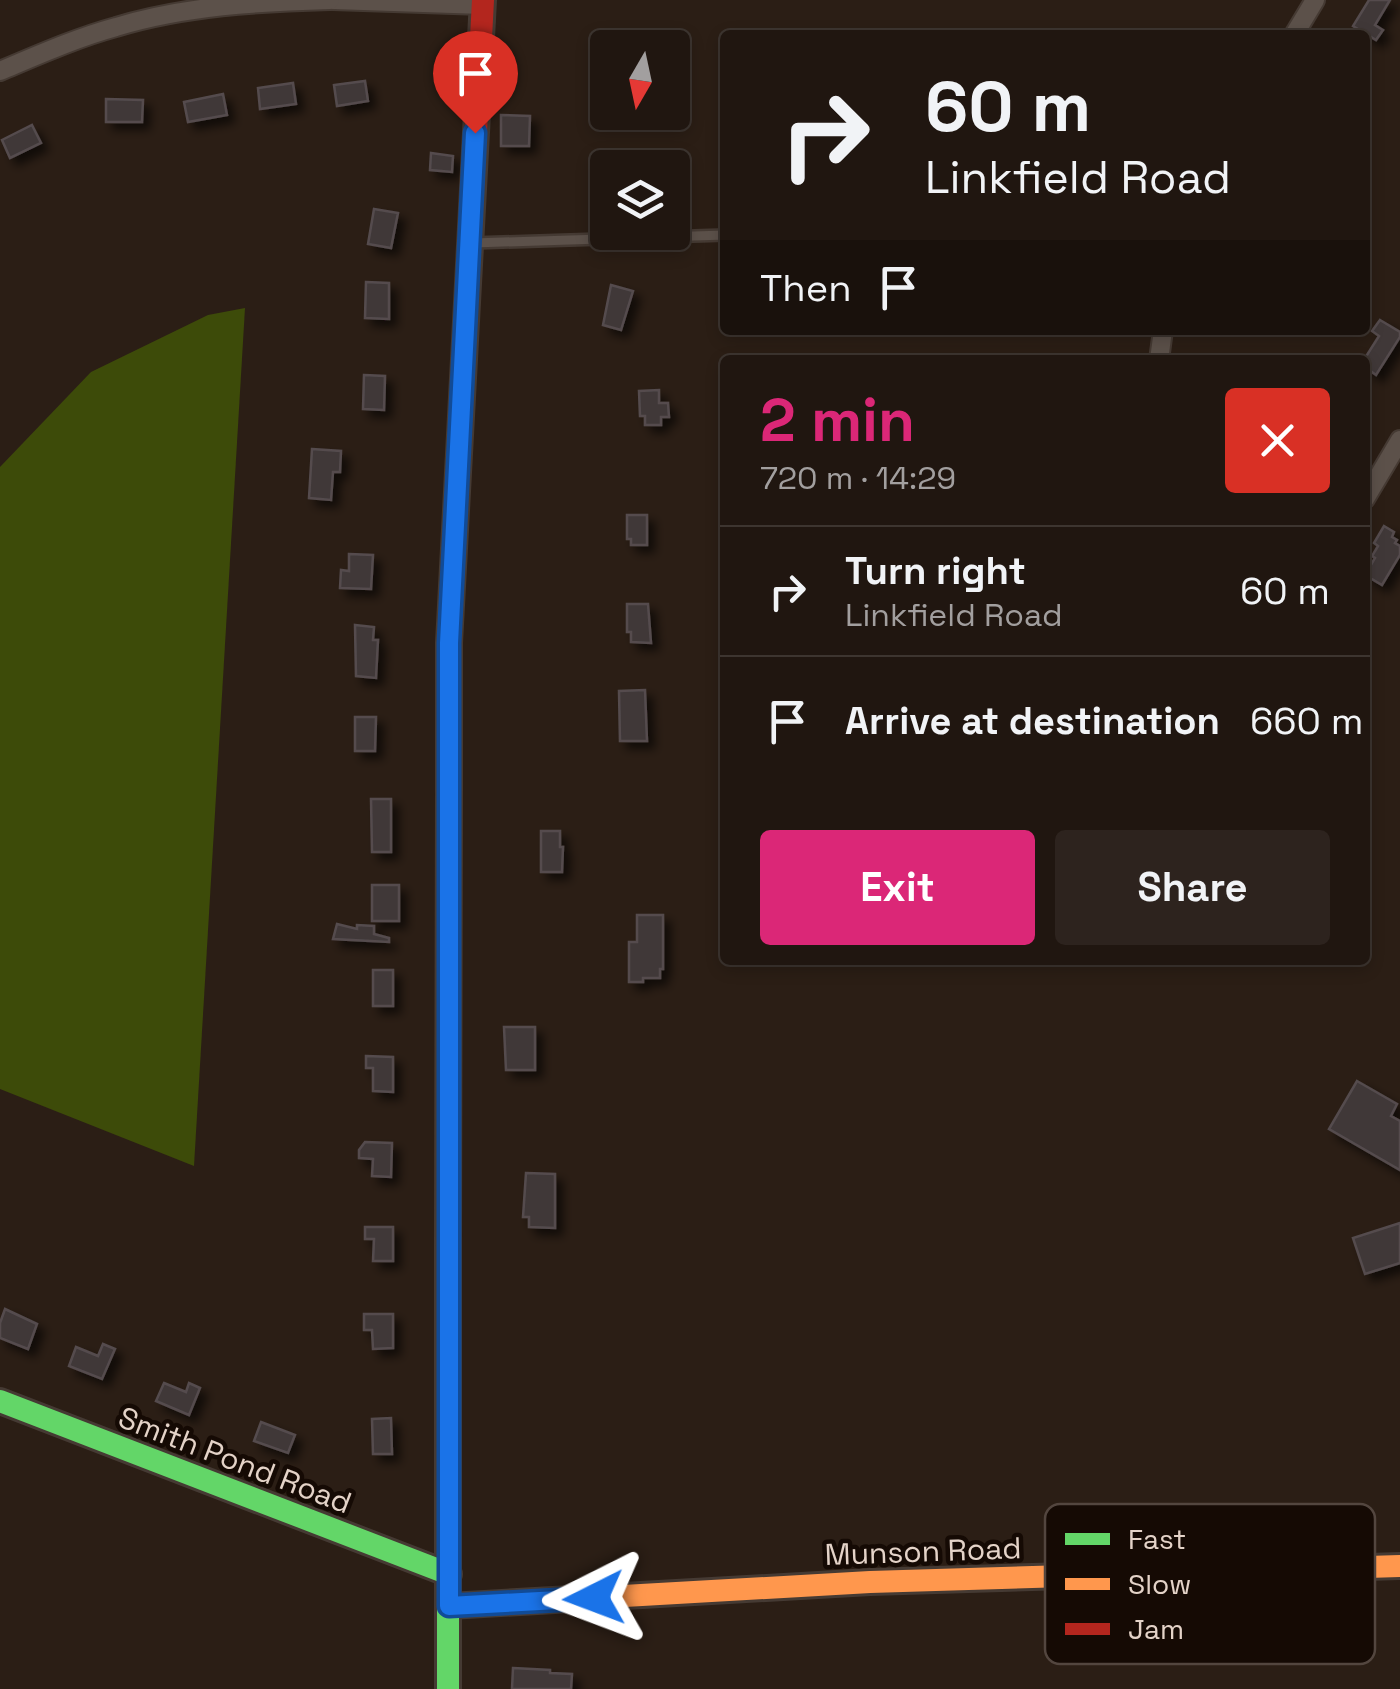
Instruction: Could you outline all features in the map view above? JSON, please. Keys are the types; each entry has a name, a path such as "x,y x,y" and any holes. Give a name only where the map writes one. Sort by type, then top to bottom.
{"street":[{"path":"0,71 57,47 132,23 193,10 332,0 483,2 449,643 448,1689"},
{"path":"1297,30 1315,0"},
{"path":"1370,491 1400,440"},
{"name":"Smith Pond Road","path":"0,1401 449,1574"},
{"name":"Munson Road","path":"1375,1567 1400,1566"},
{"name":"Munson Road","path":"449,1606 870,1582 1045,1577"}],"lane":[{"path":"470,244 720,235"}],"green space":[{"path":"245,308 194,1166 0,1089 0,467 91,372 208,315"}],"building":[{"path":"1369,0 1390,0 1375,25 1383,30 1376,40 1370,36 1370,30 1353,26"},
{"path":"365,81 368,101 337,106 334,85"},
{"path":"293,83 296,104 260,109 258,88"},
{"path":"223,94 227,115 188,122 184,102"},
{"path":"106,99 143,100 142,122 106,122"},
{"path":"501,115 530,116 529,146 501,146"},
{"path":"32,125 41,143 10,158 2,140"},
{"path":"431,153 453,156 452,172 430,170"},
{"path":"374,209 398,213 391,248 368,244"},
{"path":"366,282 389,283 389,319 365,318"},
{"path":"611,285 633,291 621,330 603,325"},
{"path":"1380,320 1400,332 1376,375 1370,371 1370,355 1367,355 1379,336 1372,331"},
{"path":"364,375 385,376 384,410 363,409"},
{"path":"659,390 659,403 668,403 669,417 661,417 661,425 645,425 645,416 640,416 639,391"},
{"path":"312,449 341,451 340,472 333,472 331,500 309,498"},
{"path":"627,515 647,515 647,545 631,545 631,539 627,539"},
{"path":"1384,526 1394,532 1392,537 1400,546 1400,555 1382,585 1370,578 1375,558 1372,556 1378,546 1374,543"},
{"path":"349,554 373,555 371,589 340,588 341,570 349,571"},
{"path":"627,604 648,604 651,643 631,642"},
{"path":"355,625 374,627 373,640 378,640 376,678 356,676"},
{"path":"645,690 647,741 620,741 619,691"},
{"path":"355,717 376,717 375,751 355,751"},
{"path":"371,799 391,799 391,852 372,852"},
{"path":"541,831 560,831 562,872 541,872"},
{"path":"372,885 399,885 399,921 372,921"},
{"path":"637,915 663,915 663,969 660,978 629,982 629,942 637,942"},
{"path":"337,924 357,929 357,925 374,926 374,934 389,938 389,942 333,939"},
{"path":"373,970 393,970 393,1006 373,1006"},
{"path":"504,1027 535,1027 535,1070 506,1070"},
{"path":"366,1056 393,1057 393,1092 373,1091 373,1068 366,1068"},
{"path":"1357,1081 1397,1104 1391,1116 1400,1121 1400,1170 1329,1129"},
{"path":"365,1142 392,1143 391,1177 372,1176 373,1159 359,1158"},
{"path":"526,1173 555,1174 555,1228 529,1227 529,1217 523,1217"},
{"path":"1400,1223 1400,1263 1365,1274 1353,1238"},
{"path":"365,1227 393,1227 393,1261 373,1261 374,1239 365,1239"},
{"path":"5,1309 37,1324 28,1349 0,1338"},
{"path":"364,1314 393,1314 393,1348 373,1349 372,1330 364,1330"},
{"path":"103,1344 115,1349 102,1379 69,1366 76,1347 98,1356"},
{"path":"164,1383 186,1392 189,1383 200,1388 189,1415 156,1401"},
{"path":"391,1418 392,1454 373,1454 372,1419"},
{"path":"261,1422 295,1435 288,1453 254,1441"},
{"path":"513,1668 572,1674 571,1689 512,1689"}],"traffic: fast":[{"path":"448,1239 448,1689"},
{"path":"0,1401 449,1574"}],"traffic: slow":[{"path":"448,1239 449,791"},
{"path":"1375,1567 1400,1566"},
{"path":"449,1606 870,1582 1045,1577"}],"traffic: jam":[{"path":"449,791 449,643 483,0"}],"route":[{"path":"475,133 449,643 449,1606 594,1598"}]}
